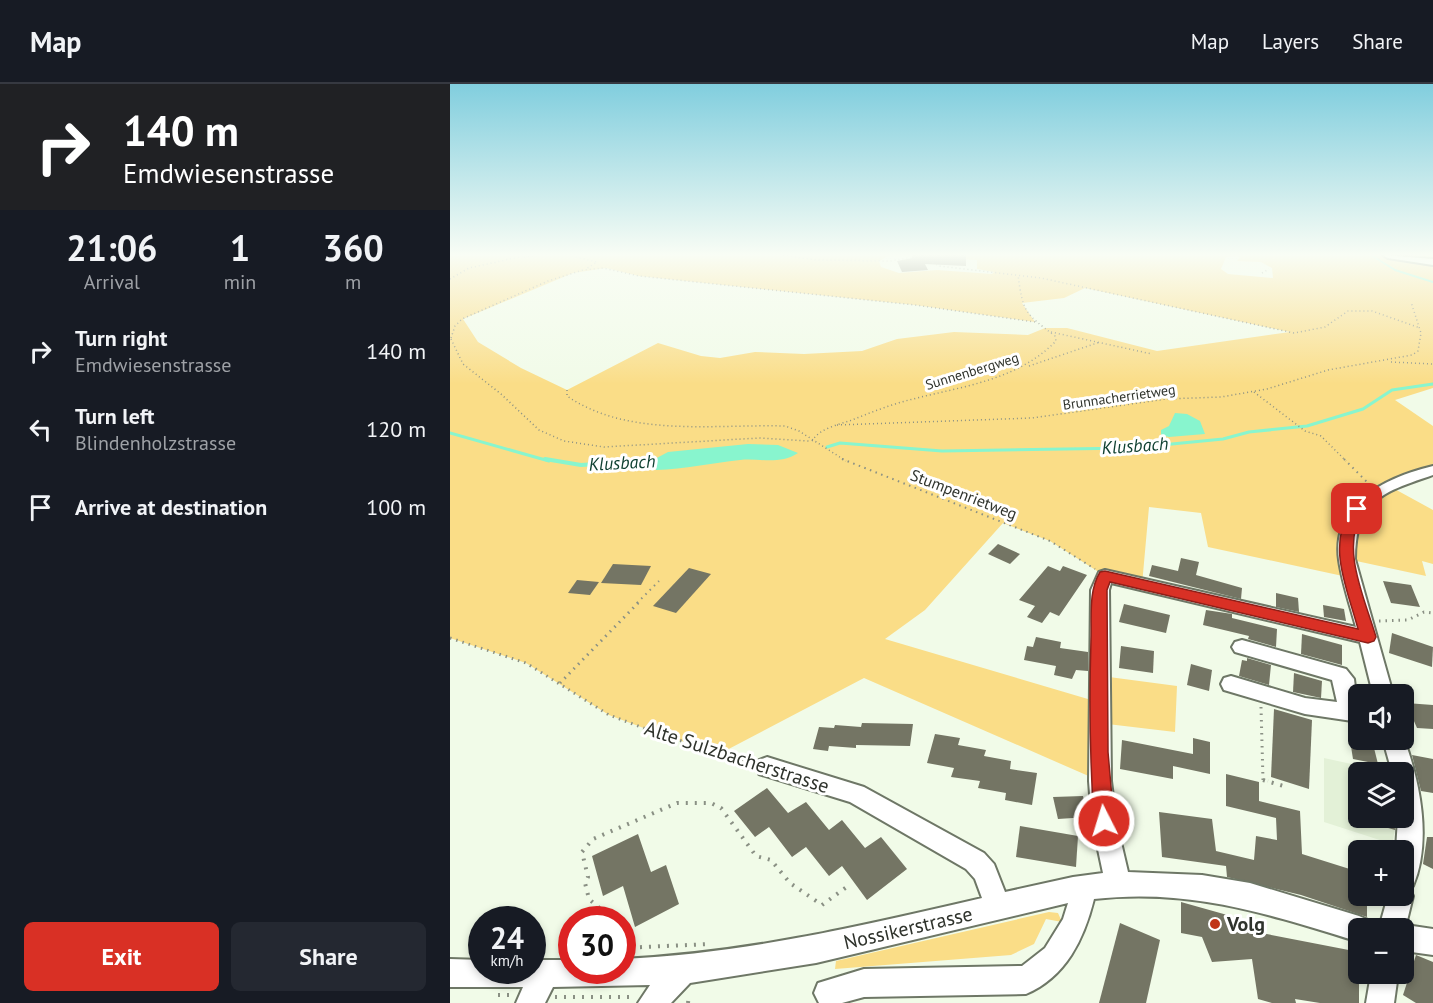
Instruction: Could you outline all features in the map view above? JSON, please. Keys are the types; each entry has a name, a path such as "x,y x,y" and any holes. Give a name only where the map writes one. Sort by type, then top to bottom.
{"street":[{"path":"1380,684 1347,559 1345,538 1349,523 1357,509 1374,495 1433,470"},
{"path":"1118,884 1104,821 1099,752 1100,590 1105,576 1366,630"},
{"path":"1242,647 1339,674 1344,680 1348,693"},
{"path":"1231,684 1305,706 1348,712"},
{"name":"Alte Sulzbacherstrasse","path":"767,767 856,794 965,855 985,872 998,907"},
{"name":"Nossikerstrasse","path":"546,972 600,974 683,970 816,950 1084,888 1118,884 1202,887 1250,896 1348,926"},
{"path":"828,993 864,984 1026,980 1055,958 1075,924 1084,888"},
{"path":"1414,939 1433,942"},
{"path":"656,1000 683,970"},
{"name":"Nossikerstrasse","path":"450,973 468,973"},
{"path":"531,1000 540,984"},
{"path":"1380,1003 1383,984"}],"path":[{"path":"514,298 462,319 455,326 450,337 463,364 501,394 539,430 564,441 604,447 759,438 812,441"},
{"path":"847,298 1035,322"},
{"path":"1021,298 1022,303 1035,322 1051,332 1103,341 1152,354"},
{"path":"1127,298 1294,333 1325,327 1348,311 1372,311 1420,328"},
{"path":"1411,302 1420,328"},
{"name":"Brunnacherrietweg","path":"837,425 1032,418 1154,400 1221,397 1254,392 1328,370 1386,362 1412,355 1418,351 1420,328"},
{"name":"Sunnenbergweg","path":"812,441 814,436 837,425 909,400 1024,367 1036,361 1056,341 1051,332"},
{"path":"1024,367 1103,341"},
{"path":"1386,362 1433,364"},
{"name":"Stumpenrietweg","path":"567,390 567,396 576,405 603,415 665,423 785,426 836,457 1050,541 1105,576"},
{"path":"1254,392 1304,430 1321,436 1370,486"},
{"path":"560,683 659,581"},
{"path":"1366,630 1408,620 1424,612 1433,614"},
{"name":"Alte Sulzbacherstrasse","path":"450,638 526,663 609,715 665,736 767,767"},
{"path":"1261,693 1263,780 1287,787"},
{"path":"597,906 589,899 585,883 588,877 582,852 593,839 677,802 711,803 722,808 756,856 771,860 790,883 808,893 817,903 822,905 848,886"},
{"path":"531,1000 596,998 656,1000"}],"shaded area":[{"path":"450,298 513,298 463,319 478,342 521,368 567,390 658,343 701,356 720,358 755,352 804,354 862,351 897,339 954,332 1028,335 1045,328 1067,328 1157,351 1290,332 1131,298 1433,298 1433,388 1395,400 1433,426 1433,470 1391,487 1433,510 1433,564 1422,561 1426,576 1347,559 1352,578 1208,547 1201,513 1149,507 1142,585 1105,576 1050,541 1003,523 925,610 885,639 1098,702 1109,677 1177,686 1175,732 1099,723 1100,781 864,678 721,753 665,736 609,715 526,663 450,638"},
{"path":"847,298 1064,298 1022,303 1035,322"},
{"path":"1175,413 1187,414 1200,421 1205,434 1169,437 1161,435 1161,430 1169,426"},
{"path":"748,444 778,445 798,453 777,460 740,460 656,470 653,460 668,452"},
{"path":"1324,758 1348,763 1348,828 1395,828 1395,830 1393,840 1380,840 1324,822"},
{"path":"1049,912 1058,913 1062,922 1046,919 1034,944 1011,955 835,969 836,961"}],"building":[{"path":"998,544 1020,554 1010,564 988,554"},
{"path":"1181,558 1199,562 1196,575 1242,588 1241,599 1149,576 1152,565 1178,571"},
{"path":"613,564 651,566 641,585 601,583"},
{"path":"1048,566 1060,571 1063,566 1087,575 1059,616 1050,612 1042,623 1027,617 1035,606 1019,600"},
{"path":"689,568 711,574 676,613 653,606"},
{"path":"577,580 599,582 590,595 568,593"},
{"path":"1383,581 1411,585 1420,607 1391,603"},
{"path":"1276,593 1298,598 1299,612 1276,607"},
{"path":"1124,604 1170,615 1166,633 1119,622"},
{"path":"1323,605 1344,609 1346,621 1324,617"},
{"path":"1206,610 1232,614 1232,618 1277,629 1276,647 1248,639 1249,636 1203,625"},
{"path":"1392,633 1433,647 1432,667 1389,653"},
{"path":"1302,634 1342,645 1342,665 1301,654"},
{"path":"1036,637 1061,642 1060,648 1088,652 1088,671 1076,670 1072,679 1054,675 1056,666 1024,660 1027,646 1033,647"},
{"path":"1121,646 1154,651 1153,673 1119,668"},
{"path":"1247,658 1271,665 1269,685 1239,676 1242,660 1247,661"},
{"path":"1191,664 1212,670 1209,691 1187,685"},
{"path":"1294,673 1322,681 1321,698 1293,692"},
{"path":"1414,704 1433,705 1433,729 1417,728 1414,721"},
{"path":"1274,709 1312,720 1309,789 1271,777"},
{"path":"862,723 913,724 910,746 856,745 856,748 829,746 828,751 813,749 819,727 834,728 835,725 861,727"},
{"path":"935,734 960,738 958,745 986,750 984,756 1011,761 1010,769 1037,773 1032,805 1005,800 1006,793 978,788 980,781 951,777 954,768 927,763"},
{"path":"1193,738 1210,742 1210,774 1173,766 1173,779 1120,769 1122,740 1193,754"},
{"path":"1352,750 1374,750 1378,762 1368,762 1353,759"},
{"path":"1412,755 1433,759 1433,793 1421,791"},
{"path":"1226,774 1259,782 1259,801 1300,811 1302,854 1348,868 1348,906 1367,906 1367,917 1301,895 1227,877 1226,866 1162,857 1159,812 1212,819 1216,851 1254,860 1256,836 1277,840 1276,818 1226,806"},
{"path":"767,788 788,813 806,802 829,830 842,820 865,848 881,837 907,869 867,900 842,866 829,876 806,847 792,857 769,827 755,837 734,811"},
{"path":"1083,796 1088,817 1058,819 1053,797"},
{"path":"1020,826 1078,836 1076,867 1016,857"},
{"path":"638,834 651,872 666,865 679,904 636,926 636,906 629,906 623,886 603,896 592,856"},
{"path":"1427,837 1433,837 1433,869 1423,864"},
{"path":"1181,902 1245,920 1246,930 1348,950 1348,984 1359,984 1359,1003 1320,1003 1295,999 1296,1003 1272,1003 1258,999 1252,959 1212,962 1202,937 1181,933"},
{"path":"1120,923 1160,940 1146,1003 1099,1003"},
{"path":"1416,955 1433,962 1433,1003 1416,1003 1403,995 1407,984 1414,984"}],"waterway":[{"name":"Klusbach","path":"827,447 840,443 942,451 1131,448 1223,439 1249,432 1307,426 1363,409 1392,390 1433,384"},
{"name":"Klusbach","path":"450,433 549,461"},
{"name":"Klusbach","path":"545,459 581,465 657,460 644,461"}],"place":[{"name":"Volg","path":"1215,924"}],"route":[{"path":"1104,821 1100,781 1098,674 1100,590 1105,576 1368,637 1347,559 1345,538 1349,523 1357,509"}]}
